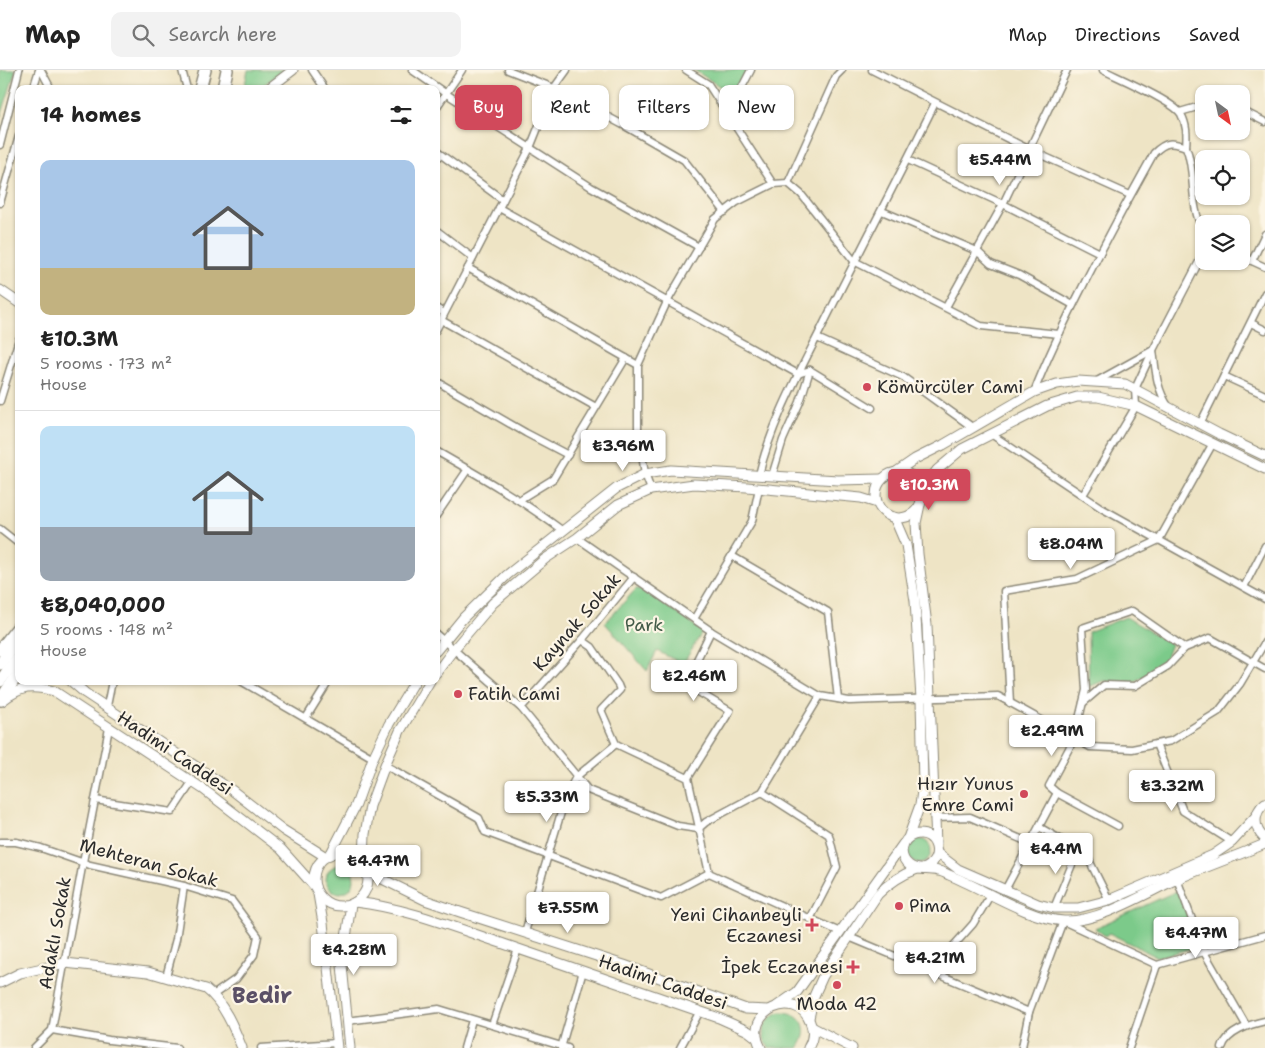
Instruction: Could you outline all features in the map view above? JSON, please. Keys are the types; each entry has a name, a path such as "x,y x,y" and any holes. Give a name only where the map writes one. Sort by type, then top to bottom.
{"highway":[{"path":"201,85 205,70"},
{"path":"224,85 227,70"},
{"path":"0,650 15,631"},
{"path":"0,664 15,643"},
{"path":"0,681 15,661"},
{"path":"0,701 15,678"}],"main road":[{"path":"273,85 293,70"},
{"path":"0,290 15,300"},
{"path":"440,637 508,575 617,488 645,474 671,470 838,480 882,479 1034,392 1057,384 1078,381 1125,384 1265,456"},
{"path":"894,517 908,516 914,512 921,496 937,470 962,449 1047,406 1077,396 1098,397 1136,406 1265,469"},
{"path":"896,472 910,475 916,479 921,496 916,523 918,554 928,625 923,785 920,804 902,854 907,864 920,869 938,871 1032,913 1063,921 1078,921 1096,916 1177,879 1265,844"},
{"path":"809,1018 814,996 823,976 878,894 903,874 932,863 937,850 926,698 915,601 906,545 894,517 881,509 877,503 876,490 882,479"},
{"path":"440,668 493,603 545,559 577,538 618,505 651,490 694,484 861,498 877,503"},
{"path":"46,685 54,691"},
{"name":"Hadimi Caddesi","path":"76,685 233,791 283,830 328,856"},
{"path":"337,1046 315,871 319,863 328,856 356,805 373,758 389,724 413,685"},
{"path":"317,891 330,904 344,906 353,903 362,896 368,880 365,868 365,834 370,806 385,764 400,731 428,685"},
{"name":"Hadimi Caddesi","path":"0,701 17,691 31,687 54,691 192,782 281,849 317,891"},
{"path":"760,1048 756,1038 758,1022 768,1010 797,992 906,840 919,834 925,835 930,838 937,850 958,869 1038,904 1054,908 1078,908 1109,900 1213,854 1232,842 1246,829 1264,802"},
{"path":"1256,816 1257,829 1265,838"},
{"path":"328,856 346,853 353,856 365,868"},
{"name":"Hadimi Caddesi","path":"365,868 425,900 624,965 746,1009 768,1010"},
{"path":"350,1048 342,965 353,903"},
{"name":"Hadimi Caddesi","path":"353,903 376,904 405,911 700,1011 748,1031 756,1038"},
{"path":"0,983 20,973 65,963 148,972 206,989 213,995 233,1026 242,1048"},
{"path":"777,1006 795,1007 803,1011 809,1018 812,1027 812,1037 808,1048"},
{"path":"812,1027 852,1048"}],"street":[{"path":"0,145 2,126 19,70"},
{"path":"34,85 40,70"},
{"path":"40,70 49,85"},
{"path":"182,70 186,85"},
{"path":"312,70 322,85"},
{"path":"412,70 434,85"},
{"path":"440,101 462,70"},
{"path":"508,70 546,85"},
{"path":"556,85 567,70"},
{"path":"686,70 708,84 719,100"},
{"path":"743,85 751,70"},
{"path":"788,183 836,76 842,70"},
{"path":"872,70 1030,150 1130,195"},
{"path":"946,307 1003,204 1067,70"},
{"path":"1103,70 1169,104 1180,112 1188,130 1186,148 1191,159 1193,198 1197,215"},
{"path":"440,90 590,187 700,247"},
{"path":"759,475 765,450 798,374 854,261 908,160 935,103"},
{"path":"1180,112 1195,108"},
{"path":"1250,114 1265,122"},
{"path":"609,117 684,160 725,212"},
{"path":"440,323 530,148 537,130"},
{"path":"739,130 774,184"},
{"path":"1034,392 1073,305 1154,152 1162,145 1174,143 1186,148"},
{"path":"0,204 15,150"},
{"path":"440,154 503,200"},
{"path":"908,160 1003,204 1100,253"},
{"path":"651,490 645,474 638,429 638,365 667,302 716,219 737,202 774,184 788,183 801,194 854,261 981,326 1059,334"},
{"path":"498,208 798,374 810,370 872,408"},
{"path":"882,211 977,251 991,264 1019,275 1073,305"},
{"path":"440,233 473,258"},
{"path":"1265,234 1252,261 1265,268"},
{"path":"468,268 638,365"},
{"path":"1083,496 1136,406 1136,389 1152,350 1195,269"},
{"path":"1200,424 1265,293"},
{"path":"440,313 443,317 596,407"},
{"path":"1251,323 1265,330"},
{"path":"817,338 903,377 972,427"},
{"path":"1098,381 1152,350"},
{"path":"1152,350 1157,382 1168,406"},
{"path":"0,401 15,352"},
{"path":"519,500 553,479 626,358"},
{"path":"772,476 783,440 800,402 810,370"},
{"path":"1224,376 1265,395"},
{"path":"440,383 568,455"},
{"path":"991,434 1103,509 1265,599"},
{"path":"1010,703 1004,591 1077,579 1159,540 1213,443"},
{"path":"440,453 519,500 563,531"},
{"path":"440,510 468,469"},
{"path":"694,619 752,521 759,488"},
{"path":"0,530 15,541"},
{"path":"577,538 711,631 820,696 849,701 998,696 1090,747 1132,749 1172,741 1218,712 1240,684 1265,642"},
{"path":"1244,587 1265,546"},
{"path":"732,556 828,612 838,699"},
{"name":"Kaynak Sokak","path":"521,708 582,640 634,577"},
{"path":"1118,826 1057,793 1049,786 1074,738 1086,690 1082,628 1132,611 1185,648"},
{"path":"709,873 688,778 730,711 685,684 711,631"},
{"path":"440,637 521,708 588,790 678,826 698,828 762,792 820,696"},
{"path":"1082,704 1104,685 1135,686 1168,666 1185,648 1210,638 1265,669"},
{"path":"582,640 592,647 620,690 600,710 616,744 688,778"},
{"path":"107,706 111,685"},
{"path":"250,685 373,758"},
{"path":"306,718 327,685"},
{"name":"Adaklı Sokak","path":"52,1030 82,862 109,728"},
{"path":"525,932 566,796 576,777 616,744"},
{"path":"1156,744 1183,811 1232,842"},
{"path":"385,764 479,818 484,832 661,898 709,873"},
{"path":"95,800 172,812 192,782"},
{"path":"762,792 829,835 837,867 810,919"},
{"path":"1005,890 1057,793"},
{"path":"934,818 970,817 1030,844"},
{"path":"1039,827 1086,854 1109,900"},
{"name":"Mehteran Sokak","path":"0,842 16,842 33,846 82,862 184,886 232,901 258,936 254,955 236,979 213,995"},
{"path":"1054,908 1078,850"},
{"path":"709,873 840,932"},
{"path":"1177,879 1204,952 1246,1025"},
{"path":"166,977 176,939 184,886"},
{"path":"931,971 973,924 991,894"},
{"path":"1023,1048 1029,1012 1063,921 1157,965 1265,935"},
{"path":"849,937 1029,1012"},
{"path":"492,1026 518,949"},
{"path":"1129,1048 1157,965"},
{"path":"347,1021 439,1009 564,1047 583,971"},
{"path":"680,1048 700,1011"},
{"path":"464,1048 472,1020"},
{"path":"1222,1048 1223,1042 1246,1025 1265,1021"},
{"path":"34,1048 52,1030 109,1040 177,1048"},
{"path":"261,1048 337,1046"}],"green space":[{"path":"0,70 16,70 1,116 0,115"},
{"path":"248,70 284,70 263,85 245,85"},
{"path":"694,70 748,70 740,85 719,86"},
{"name":"Park","path":"636,589 641,589 703,631 683,664 657,651 647,671 605,623"},
{"path":"1126,617 1171,644 1163,665 1132,683 1103,681 1089,687 1088,632"},
{"path":"919,839 924,840 930,846 930,856 924,862 919,863 914,862 908,856 907,851 908,846 914,840"},
{"path":"340,865 350,869 354,879 350,889 340,893 330,889 326,879 330,869"},
{"path":"1179,890 1198,947 1157,957 1109,933 1105,936 1095,928"},
{"path":"780,1012 794,1015 802,1023 804,1035 798,1048 770,1048 766,1043 763,1032 764,1027 770,1018"}],"place":[{"name":"Kömürcüler Cami","path":"867,387"},
{"name":"Fatih Cami","path":"458,694"},
{"name":"Hızır Yunus Emre Cami","path":"1024,794"},
{"name":"Pima","path":"899,906"},
{"name":"Yeni Cihanbeyli Eczanesi","path":"812,925"},
{"name":"İpek Eczanesi","path":"853,967"},
{"name":"Moda 42","path":"837,985"}],"district":[{"name":"Bedir","path":"262,995"}]}
